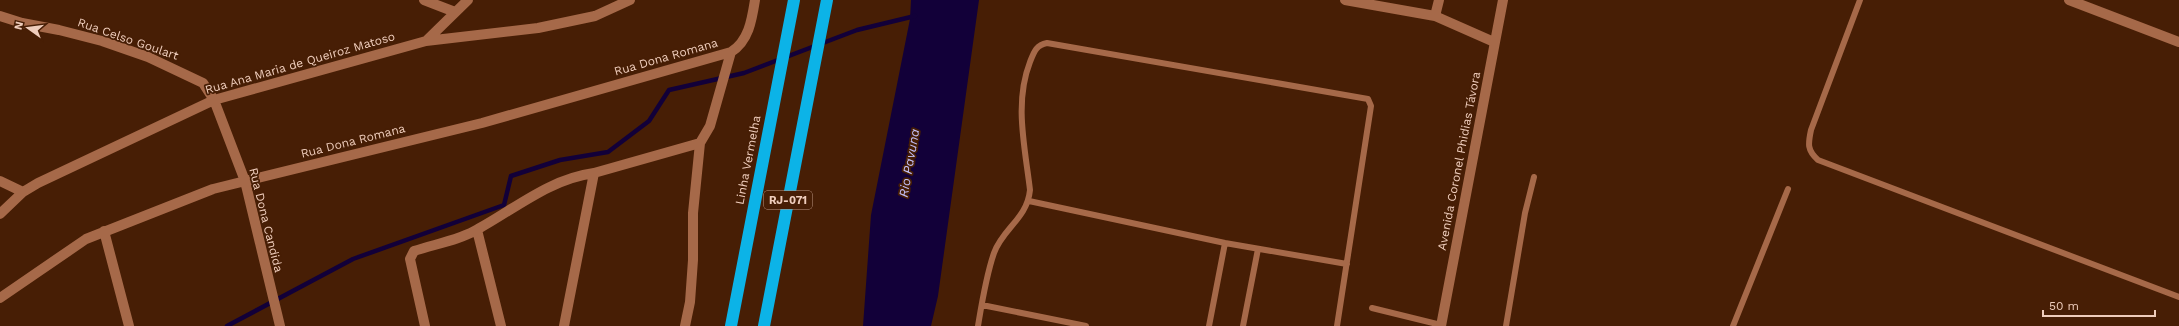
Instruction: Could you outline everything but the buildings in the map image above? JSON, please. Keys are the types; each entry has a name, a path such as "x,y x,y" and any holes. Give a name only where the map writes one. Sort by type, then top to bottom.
{"highway":[{"name":"Linha Vermelha","path":"731,326 794,0"},
{"name":"RJ-071","path":"764,326 827,0"}],"street":[{"path":"424,0 455,12"},
{"path":"426,41 468,0"},
{"name":"Rua Ana Maria de Queiroz Matoso","path":"0,214 23,192 214,100 426,41 545,26 595,16 630,0"},
{"path":"685,326 690,302 693,260 693,213 700,143 710,126 731,52 738,48 746,35 751,22 755,0"},
{"path":"1345,0 1435,16 1494,42"},
{"path":"1435,16 1439,0"},
{"name":"Avenida Coronel Phidias Távora","path":"1441,325 1503,0"},
{"path":"2069,0 2179,42"},
{"name":"Rua Celso Goulart","path":"0,16 22,23 59,30 102,41 148,57 203,84 214,100"},
{"name":"Rua Dona Romana","path":"0,298 75,246 104,231 213,189 482,123 731,52"},
{"name":"Rua Dona Candida","path":"214,100 245,181 269,285 280,324"},
{"path":"425,326 410,256 414,251 477,230 554,184 579,175 594,173 700,143"},
{"path":"564,326 594,173"},
{"path":"0,181 23,192"},
{"path":"477,230 501,326"},
{"path":"104,231 129,326"}],"lane":[{"path":"1860,0 1811,130 1809,142 1810,153 1814,157 1853,174 2179,297"},
{"path":"978,326 994,253 1025,210 1029,201 1030,190 1021,100 1023,79 1034,51 1039,44 1047,43 1361,96 1368,99 1371,106 1337,326"},
{"path":"1506,326 1525,213 1534,177"},
{"path":"1733,326 1788,189"},
{"path":"1029,201 1225,243 1347,264"},
{"path":"1209,326 1225,243"},
{"path":"1243,326 1258,249"},
{"path":"982,305 1086,326"},
{"path":"1372,308 1441,325"}],"water":[{"name":"Rio Pavuna","path":"911,0 979,0 938,296 931,326 863,326 871,215 910,19"}],"waterway":[{"path":"227,326 353,259 504,205 511,176 560,160 608,152 649,121 669,90 744,73 857,30 915,16"}]}
